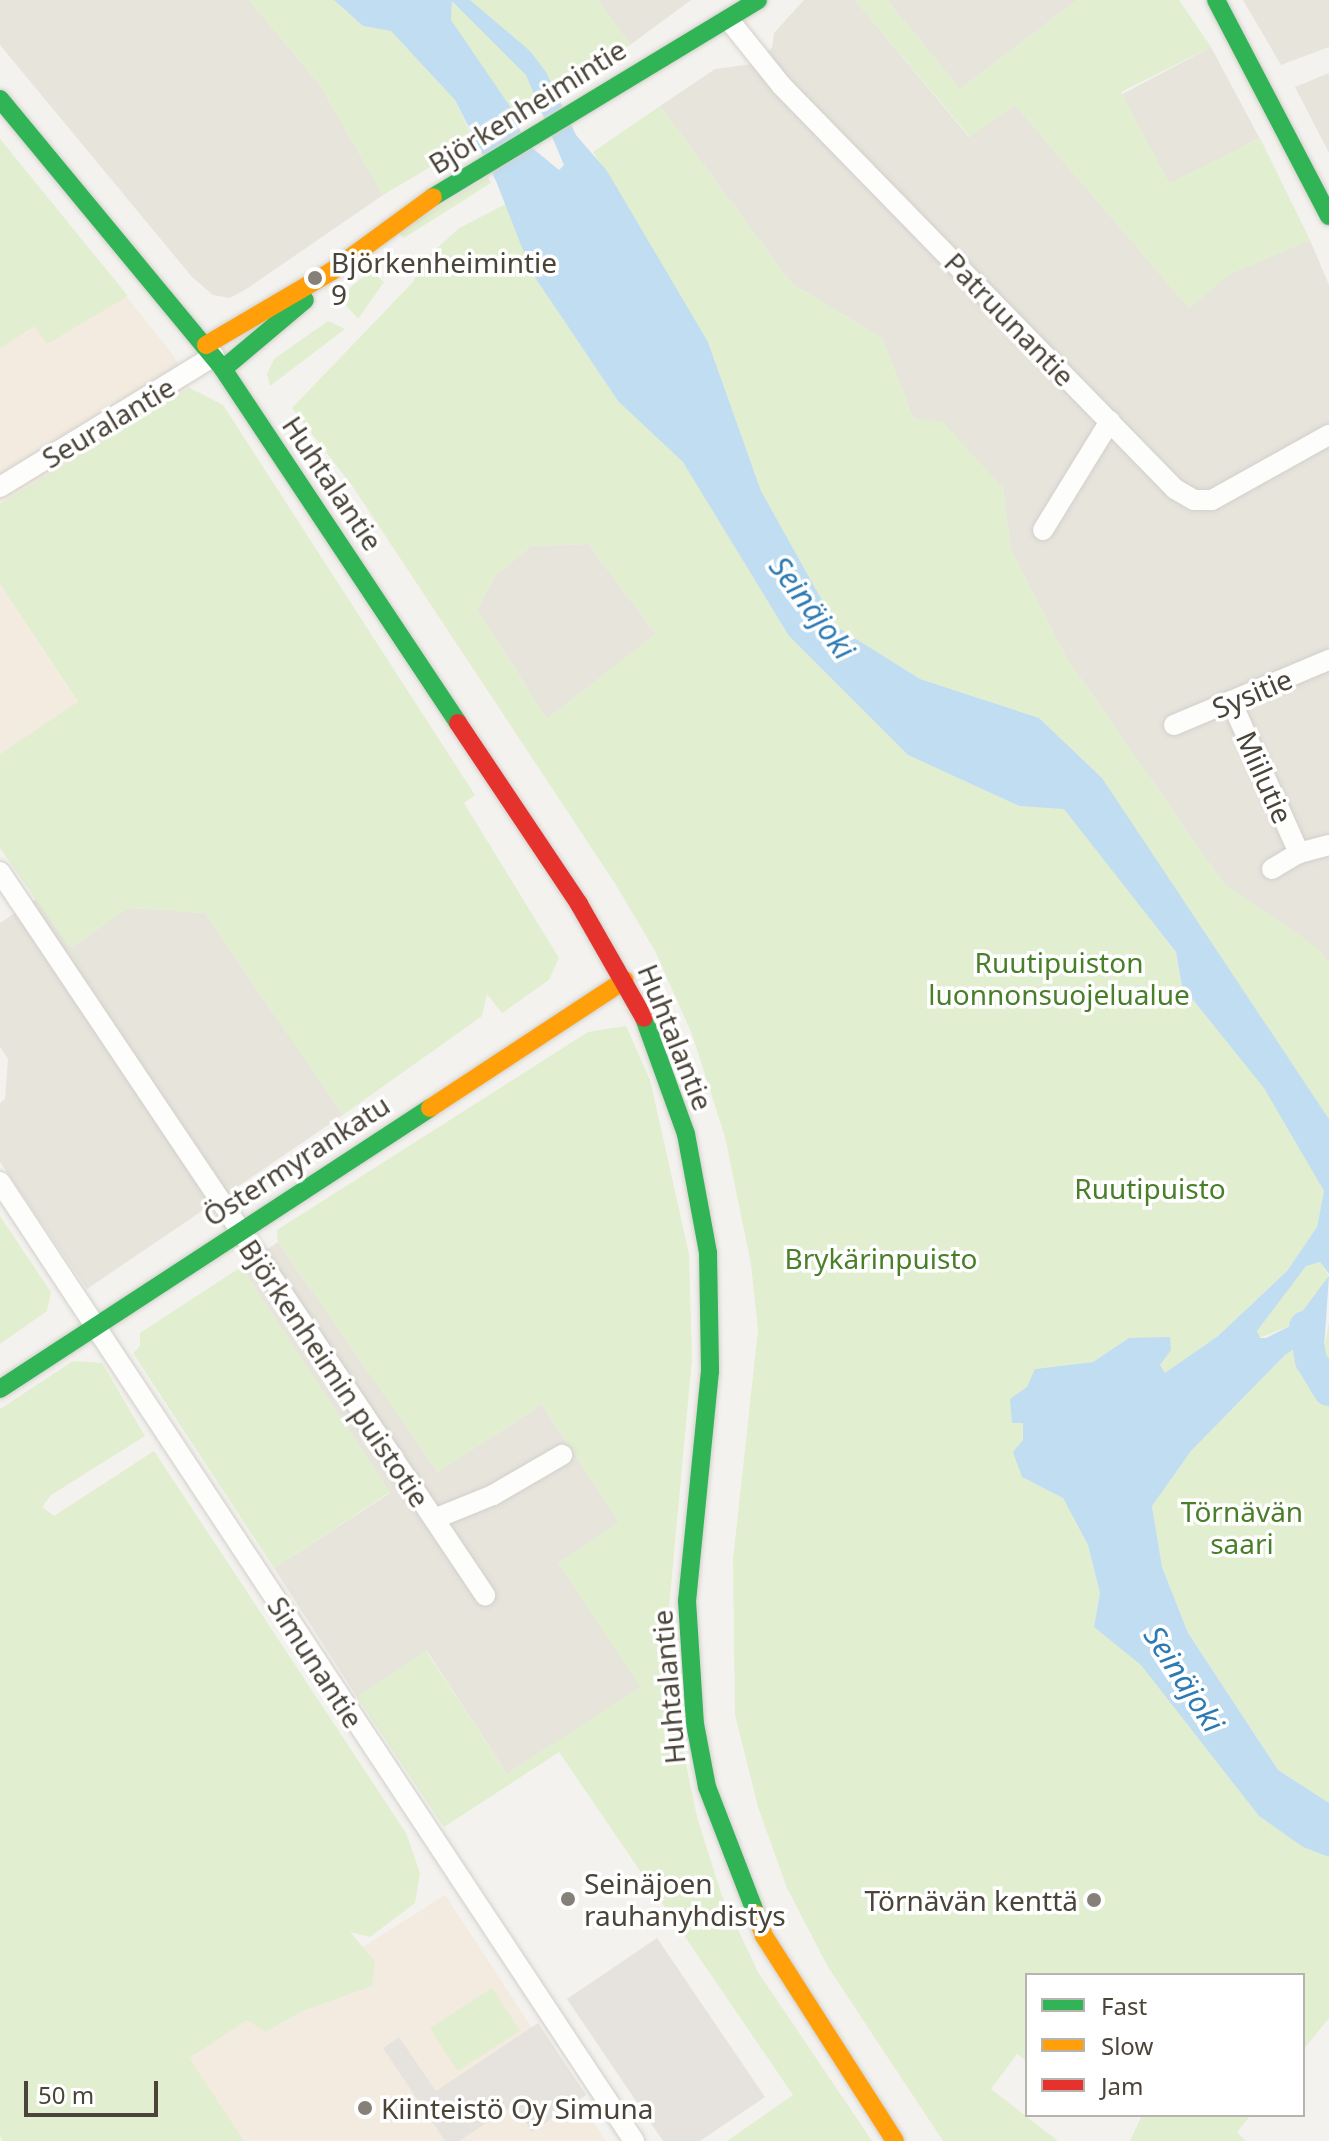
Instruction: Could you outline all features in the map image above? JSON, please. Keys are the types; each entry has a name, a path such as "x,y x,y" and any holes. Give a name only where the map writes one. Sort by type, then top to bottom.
{"main road":[{"name":"Björkenheimintie","path":"214,357 402,217 758,0"},
{"path":"1216,0 1285,123 1329,216"},
{"name":"Huhtalantie","path":"0,99 214,357 625,980 663,1063 686,1134 708,1253 710,1371 687,1601 695,1724 707,1787 764,1936 895,2141"},
{"name":"Björkenheimintie","path":"214,357 332,271"},
{"name":"Östermyrankatu","path":"0,1389 625,980"}],"street":[{"name":"Patruunantie","path":"729,20 781,85 1175,489 1194,500 1212,500 1244,486 1329,435"},
{"name":"Seuralantie","path":"0,487 214,357"},
{"path":"1043,530 1110,421"},
{"name":"Sysitie","path":"1174,725 1329,660"},
{"name":"Miilutie","path":"1231,701 1299,853"},
{"path":"1272,869 1299,853 1329,845"},
{"name":"Björkenheimin puistotie","path":"0,872 485,1595"},
{"name":"Simunantie","path":"0,1182 634,2141"},
{"path":"434,1519 493,1495 562,1455"}],"shaded area":[{"path":"0,0 249,0 320,85 383,195 248,288 230,298 213,295 192,277 0,45"},
{"path":"598,0 691,0 630,45"},
{"path":"804,0 855,0 969,137 1014,104 1189,308 1227,275 1310,240 1329,285 1329,963 1317,948 1223,883 1066,657 1011,550 1003,488 913,418 882,338 792,284 660,106 715,69 751,64 772,48 774,33"},
{"path":"887,0 1077,0 960,89"},
{"path":"1243,0 1329,0 1329,47 1281,65"},
{"path":"1211,47 1259,138 1170,185 1122,94"},
{"path":"1329,73 1329,153 1295,87"},
{"path":"0,139 174,356 190,388 0,504"},
{"path":"588,544 656,634 547,719 477,610 494,577 531,546"},
{"path":"0,584 78,703 0,754"},
{"path":"36,899 70,948 128,908 205,913 343,1115 87,1289 0,1162 0,1103 5,1099 8,1059 0,1047 0,923"},
{"path":"278,1242 438,1472 542,1404 619,1522 558,1563 641,1687 507,1774 427,1651 357,1697 274,1568 390,1493 241,1267"},
{"path":"445,1895 606,2141 244,2141 188,2058 247,2020 267,2032 303,2011 372,1986 375,1961 363,1947"},
{"path":"657,1938 765,2097 700,2141 663,2141 567,1999"},
{"path":"538,2023 586,2095 532,2132 514,2105 459,2141 445,2141 383,2048 399,2037 436,2091"}],"green space":[{"path":"249,0 334,0 363,26 391,31 455,100 474,141 383,195 320,85"},
{"path":"452,0 598,0 630,45 514,118 451,20"},
{"path":"855,0 887,0 960,89 1077,0 1179,0 1211,47 1121,92 1169,183 1260,138 1310,240 1230,274 1189,308 1015,105 970,137"},
{"path":"660,106 792,284 882,338 913,418 943,422 1003,488 1011,550 1066,657 1223,883 1318,948 1329,963 1329,1119 1102,778 1039,718 920,679 837,627 761,491 708,342 593,152"},
{"path":"0,139 128,296 47,344 35,326 0,348"},
{"path":"488,177 491,183 404,238 398,232"},
{"path":"506,204 532,273 618,401 683,461 789,636 908,755 1019,806 1064,808 1176,952 1182,986 1265,1088 1324,1191 1317,1227 1287,1271 1218,1336 1164,1374 1160,1365 1171,1350 1129,1338 1093,1362 1035,1369 1023,1422 1022,1477 1063,1498 1088,1545 1100,1593 1094,1627 1141,1664 1259,1816 1303,1847 1329,1857 1329,2018 1305,2048 1305,1973 1025,1973 1025,2060 1017,2054 991,2089 1058,2141 943,2141 828,1967 787,1888 758,1807 735,1715 733,1560 758,1330 751,1264 725,1137 692,1034 655,951 616,885 353,487 292,408 413,282 420,264 459,228","holes":["588,544 656,634 547,719 477,610 494,577 531,546"]},
{"path":"370,271 384,282 358,319 339,297"},
{"path":"328,321 345,329 270,386 267,374 274,359"},
{"path":"190,388 223,405 475,795 464,803 559,958 549,980 502,1013 487,994 482,1016 343,1115 205,913 128,908 70,948 0,848 0,754 78,702 0,584 0,504"},
{"path":"626,1026 650,1080 689,1254 692,1359 669,1608 675,1711 697,1817 722,1896 758,1972 872,2141 727,2141 793,2095 559,1752 444,1827 357,1697 426,1651 507,1774 640,1687 558,1563 619,1522 542,1404 438,1472 278,1242 277,1230 588,1032"},
{"path":"0,1216 51,1292 47,1311 0,1344"},
{"path":"1320,1262 1329,1276 1311,1306 1292,1325 1259,1338 1257,1331 1273,1304 1306,1266"},
{"path":"241,1267 390,1492 274,1568 133,1353 140,1346 140,1333"},
{"name":"Törnävän saari","path":"1329,1323 1329,1803 1278,1770 1188,1633 1162,1567 1152,1506 1191,1451 1285,1355 1295,1347 1324,1348"},
{"path":"73,1361 102,1363 145,1436 51,1495 42,1507 54,1516 154,1451 406,1833 420,1873 415,1903 370,1937 350,1932 375,1961 372,1986 303,2011 266,2032 247,2020 189,2058 244,2141 3,2141 0,2136 0,1409"},
{"path":"492,1988 520,2031 458,2071 430,2028"},
{"path":"1141,2117 1249,2117 1237,2132 1246,2141 1130,2141"}],"water":[{"name":"Seinäjoki","path":"334,0 470,0 530,51 546,72 576,135 607,171 708,342 761,491 837,627 920,679 1039,718 1102,778 1329,1119 1329,1274 1320,1262 1306,1266 1257,1331 1260,1338 1266,1338 1292,1325 1329,1276 1324,1348 1310,1354 1295,1348 1285,1355 1191,1451 1152,1506 1162,1567 1188,1633 1278,1770 1329,1803 1329,1857 1303,1847 1259,1816 1141,1665 1094,1627 1100,1593 1088,1545 1063,1498 1022,1477 1013,1452 1023,1440 1023,1423 1012,1423 1010,1399 1027,1387 1035,1369 1093,1362 1129,1338 1170,1337 1171,1350 1160,1365 1165,1373 1218,1336 1287,1271 1317,1227 1324,1191 1264,1088 1182,986 1176,952 1064,809 1019,806 908,755 789,636 683,462 618,401 532,273 496,181 455,100 391,31 363,26","holes":["452,1 526,75 564,165 559,170 525,142 511,108 451,20"]}],"waterway":[{"path":"1305,1327 1311,1360 1329,1390"}],"traffic: fast":[{"path":"433,197 758,0"},
{"path":"1216,0 1329,216"},
{"path":"0,99 223,369 458,723"},
{"path":"223,369 305,300"},
{"path":"644,1018 686,1134 708,1253 710,1371 687,1601 695,1724 707,1787 756,1914"},
{"path":"0,1389 430,1108"}],"traffic: slow":[{"path":"206,345 332,271 433,197"},
{"path":"430,1108 625,980"},
{"path":"756,1914 764,1936 895,2141"}],"traffic: jam":[{"path":"458,723 579,904 644,1018"}],"place":[{"name":"Björkenheimintie 9","path":"315,278"},
{"name":"Seinäjoen rauhanyhdistys","path":"568,1899"},
{"name":"Törnävän kenttä","path":"1094,1900"},
{"name":"Kiinteistö Oy Simuna","path":"365,2108"}],"park label":[{"name":"Ruutipuiston luonnonsuojelualue","path":"1059,978"},
{"name":"Ruutipuisto","path":"1150,1188"},
{"name":"Brykärinpuisto","path":"881,1258"}]}
